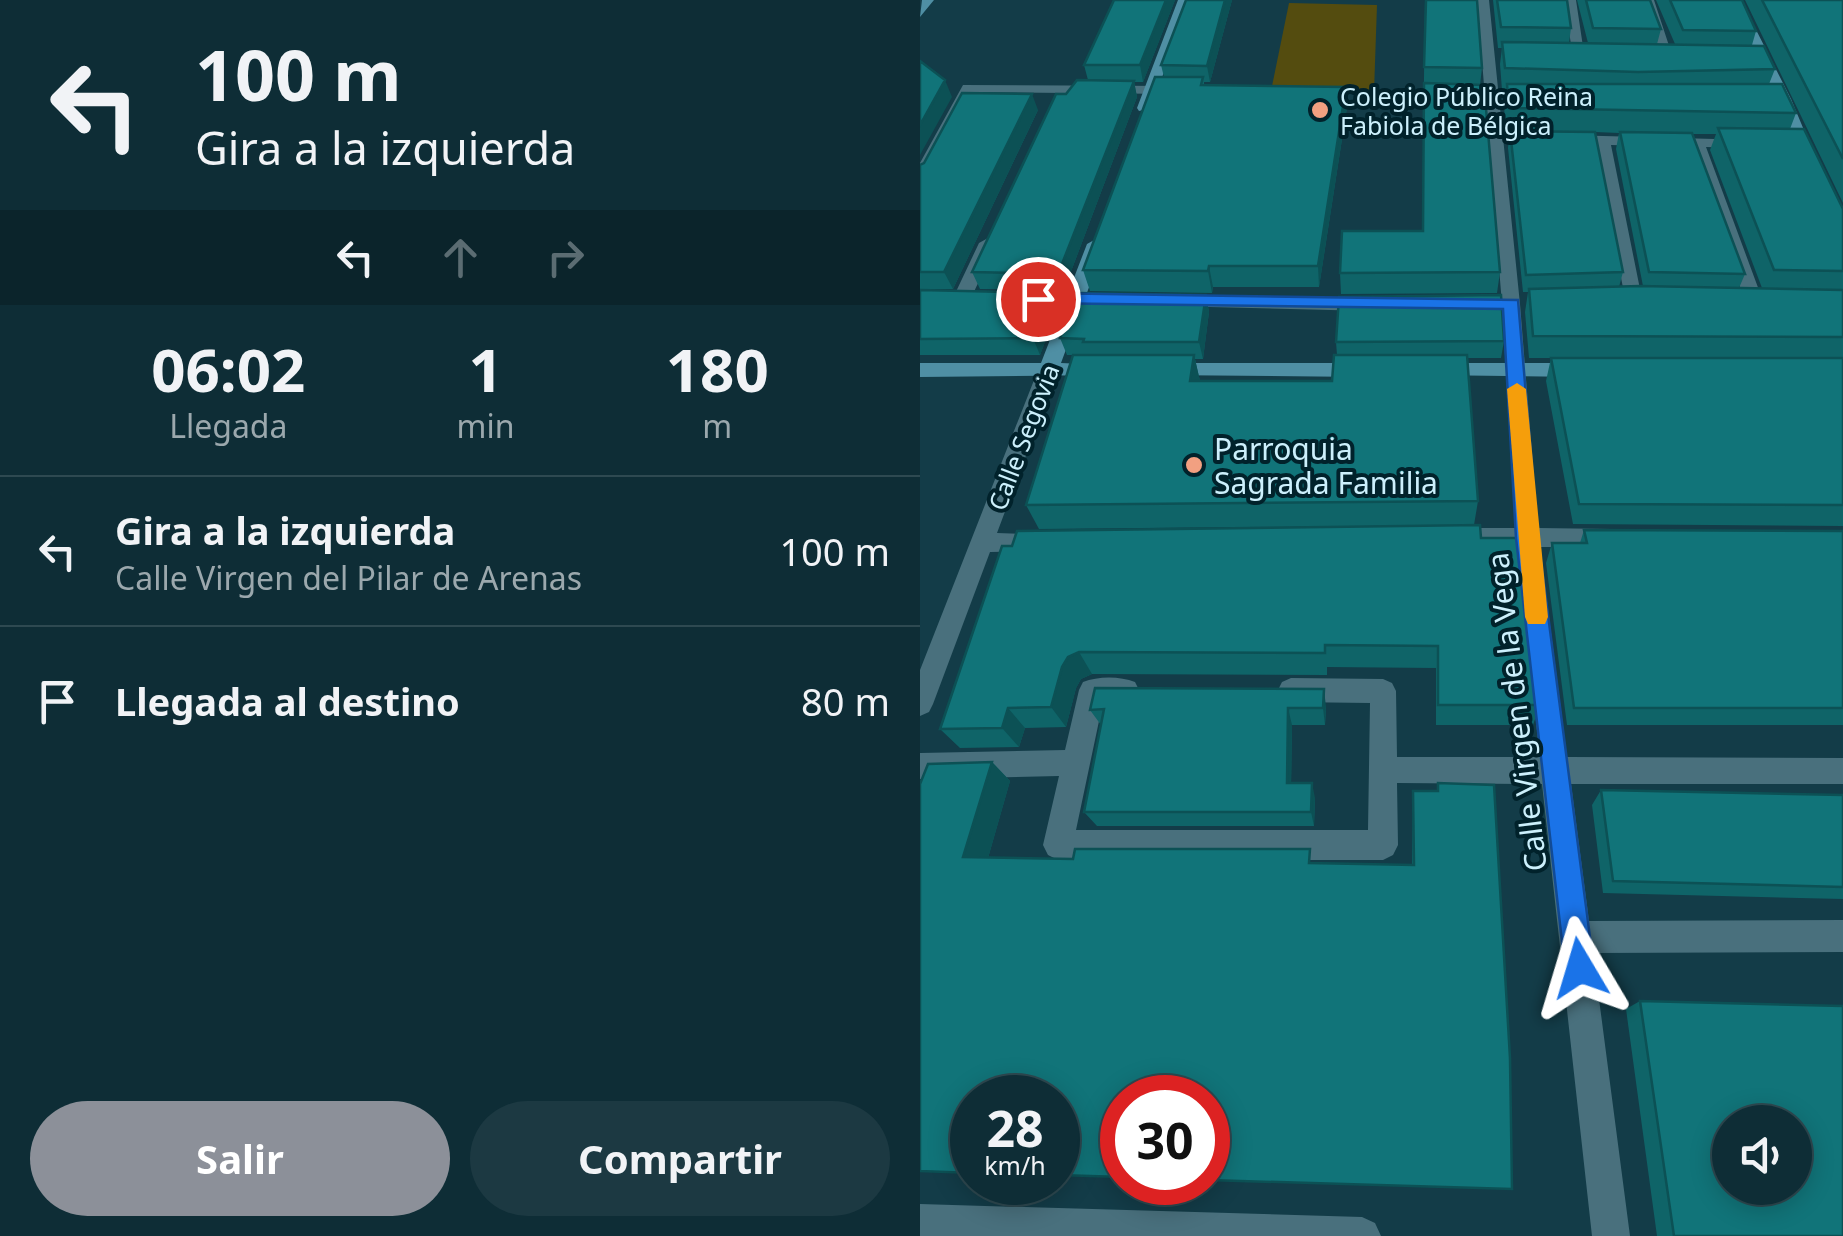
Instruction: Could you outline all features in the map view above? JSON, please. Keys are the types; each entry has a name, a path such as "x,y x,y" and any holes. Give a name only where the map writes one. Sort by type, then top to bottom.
{"street":[{"path":"920,13 928,0"},
{"path":"1138,124 1184,0"},
{"name":"Calle Virgen de la Vega","path":"1484,0 1498,56 1492,98 1505,139 1527,538 1611,1236"},
{"path":"1570,0 1580,58"},
{"path":"1648,0 1669,58"},
{"path":"1735,0 1784,99 1817,178"},
{"path":"1562,57 1598,58"},
{"path":"1651,58 1688,59"},
{"path":"1747,60 1765,60"},
{"path":"920,178 968,88 1192,90"},
{"path":"1052,106 1060,88"},
{"path":"1761,100 1784,99"},
{"path":"1549,140 1800,144"},
{"path":"1602,141 1633,299"},
{"path":"1696,142 1754,301"},
{"path":"995,228 973,298 1128,301"},
{"name":"Calle Segovia","path":"920,704 1101,230"},
{"path":"1162,302 1389,305"},
{"path":"920,370 1603,370"},
{"path":"1416,536 1646,538"},
{"path":"982,543 1081,542"},
{"path":"1150,690 1092,690 1058,845 1383,846 1384,691 1267,690"},
{"path":"920,766 1076,763"},
{"path":"1383,770 1843,771"},
{"path":"1576,937 1843,936"},
{"path":"920,1222 1362,1236"}],"shaded area":[{"path":"1289,3 1377,5 1374,92 1271,91"}],"building":[{"path":"1114,0 1166,0 1140,65 1084,65"},
{"path":"1186,0 1225,0 1207,66 1161,65"},
{"path":"1426,0 1477,0 1482,68 1424,67"},
{"path":"1497,0 1567,0 1571,28 1501,27"},
{"path":"1586,0 1650,0 1661,29 1593,28"},
{"path":"1670,0 1742,0 1756,31 1683,30"},
{"path":"1762,0 1843,0 1843,159"},
{"path":"1502,42 1764,46 1775,69 1638,72 1505,68"},
{"path":"920,61 945,80 920,125"},
{"path":"1155,77 1203,77 1201,85 1346,87 1318,266 1209,266 1208,271 1083,270"},
{"path":"1077,80 1134,81 1058,274 972,272 1056,94 1066,94"},
{"path":"1424,83 1484,85 1500,272 1340,273 1342,231 1423,231"},
{"path":"1507,84 1782,84 1796,113 1509,108"},
{"path":"962,93 1032,94 944,272 920,272 920,165"},
{"path":"1718,128 1804,129 1843,209 1843,271 1774,270"},
{"path":"1510,131 1595,132 1623,272 1526,275"},
{"path":"1620,132 1692,133 1745,274 1649,272"},
{"path":"1640,286 1843,290 1843,337 1533,336 1529,289"},
{"path":"920,290 1051,293 1033,338 920,339"},
{"path":"1077,293 1206,295 1199,342 1083,342 1084,339 1060,338"},
{"path":"1501,295 1504,341 1336,342 1339,297"},
{"path":"1073,355 1194,355 1190,381 1332,381 1334,355 1467,355 1478,501 1026,505"},
{"path":"1551,358 1843,358 1843,505 1579,504"},
{"path":"1480,525 1481,538 1520,538 1540,705 1438,705 1438,646 1325,645 1325,653 1079,652 1068,657 1062,667 1051,707 1008,708 1002,728 940,729 1002,546 1012,546 1017,531"},
{"path":"1584,530 1843,531 1843,708 1574,708 1552,543 1587,543"},
{"path":"1095,688 1324,689 1323,708 1288,708 1287,783 1312,783 1311,812 1084,812 1104,709 1090,710"},
{"path":"992,762 963,857 1073,859 1075,849 1310,849 1309,863 1414,865 1413,791 1438,791 1438,783 1494,785 1510,1058 1512,1189 1230,1181 1230,1075 1100,1075 1100,1176 1080,1176 1080,1075 950,1075 950,1172 920,1171 920,784 928,764"},
{"path":"1601,790 1843,795 1843,887 1613,881"},
{"path":"1640,1001 1843,1006 1843,1236 1674,1236"}],"slow traffic":[{"path":"1517,389 1536,617"}],"place":[{"name":"Colegio Público Reina Fabiola de Bélgica","path":"1320,110"},
{"name":"Parroquia Sagrada Familia","path":"1194,465"}],"route":[{"path":"1038,299 1512,304 1527,538 1580,968"}]}
